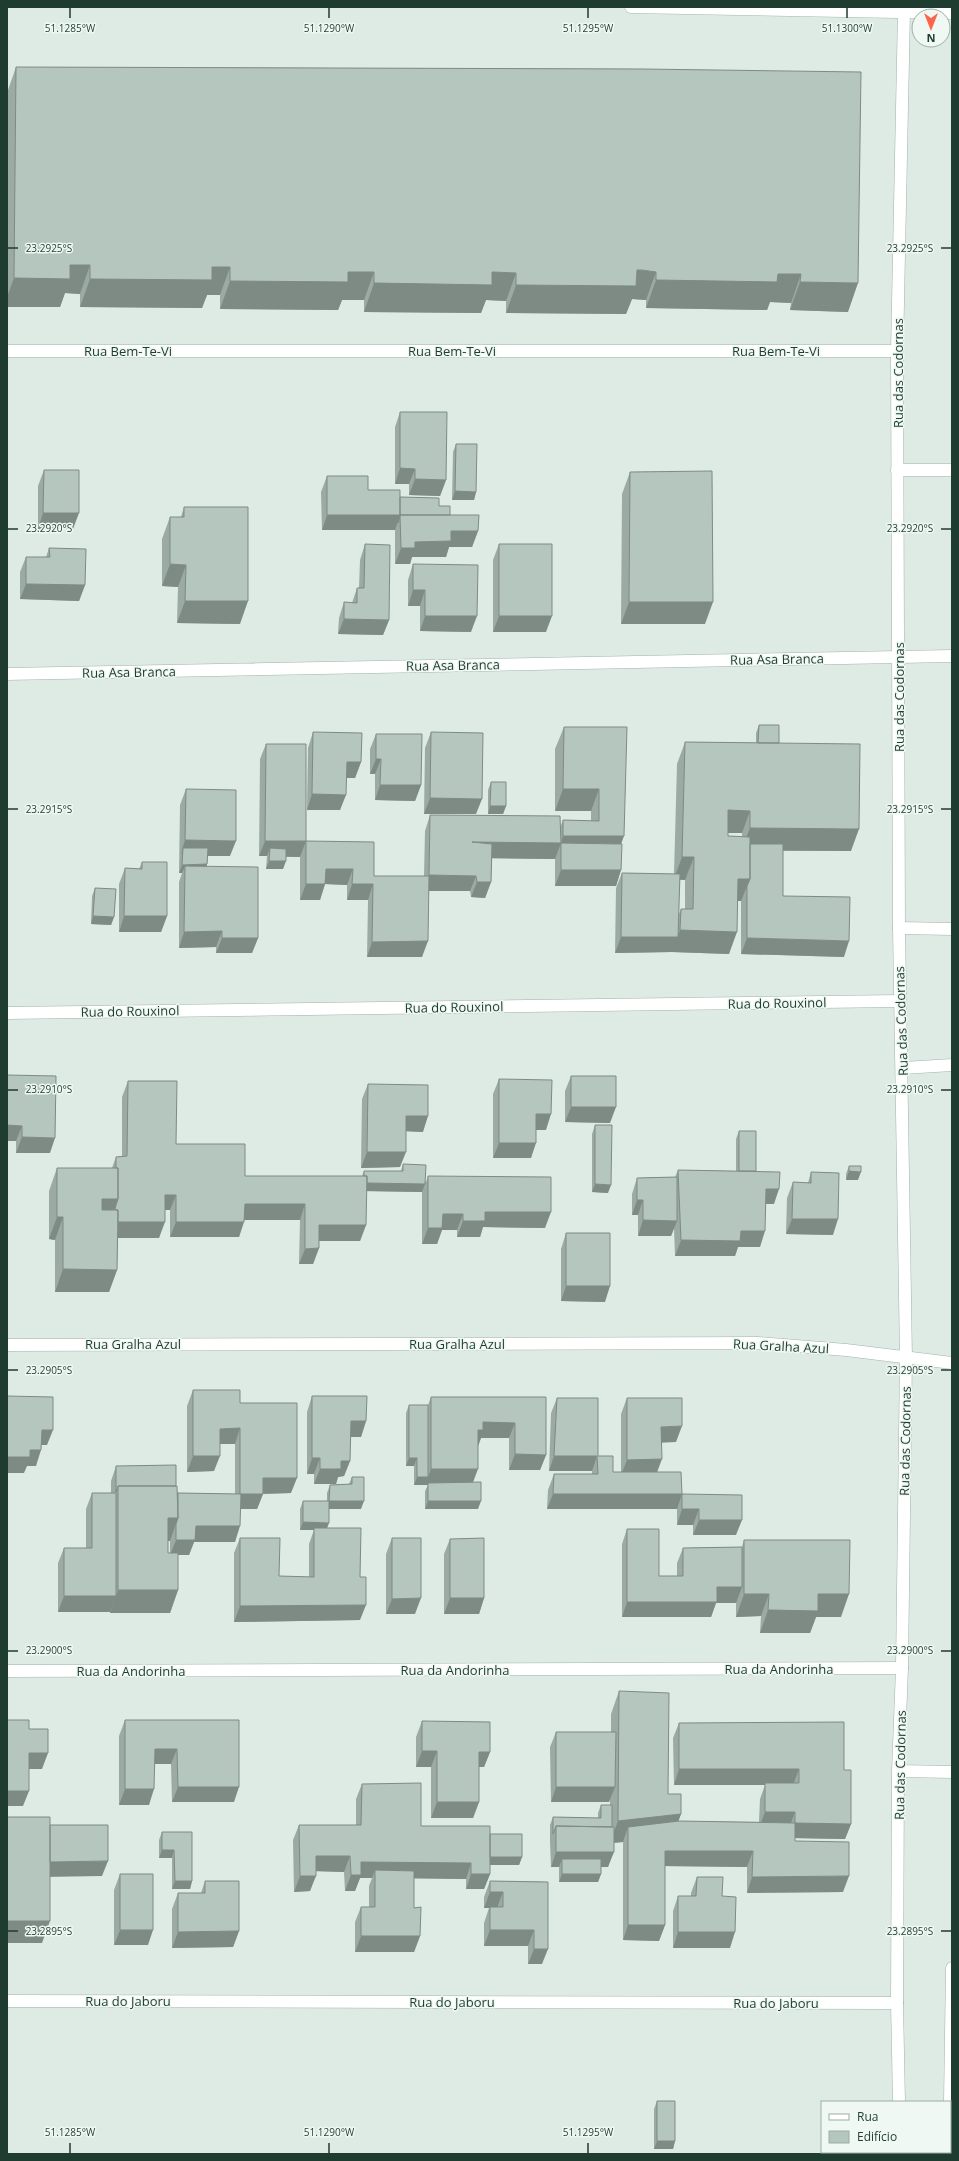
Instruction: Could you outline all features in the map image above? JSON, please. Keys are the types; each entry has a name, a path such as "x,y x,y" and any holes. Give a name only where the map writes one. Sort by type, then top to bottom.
{"street":[{"path":"632,7 952,13"},
{"name":"Rua das Codornas","path":"899,2101 897,2003 898,1771 902,1668 906,1358 903,1068 899,928 898,470 898,351 904,11"},
{"name":"Rua Bem-Te-Vi","path":"7,351 898,351"},
{"path":"898,470 952,470"},
{"name":"Rua Asa Branca","path":"7,674 952,656"},
{"path":"899,928 952,929"},
{"name":"Rua do Rouxinol","path":"7,1013 900,1001"},
{"path":"903,1068 952,1065"},
{"name":"Rua Gralha Azul","path":"7,1345 758,1343 846,1350 952,1364"},
{"name":"Rua da Andorinha","path":"7,1671 902,1668"},
{"path":"898,1771 952,1772"},
{"path":"950,2101 952,1968"},
{"name":"Rua do Jaboru","path":"7,2001 897,2003"}],"building":[{"path":"16,67 642,69 861,72 858,283 800,282 801,274 778,274 777,282 656,280 656,272 642,270 637,270 636,286 516,285 516,273 492,272 492,285 374,283 374,272 348,272 348,282 230,281 230,267 212,267 212,280 90,279 90,265 70,265 70,279 14,278"},
{"path":"400,412 447,412 446,480 415,479 415,469 400,468"},
{"path":"456,444 477,444 476,492 455,491"},
{"path":"44,470 79,470 79,513 43,513"},
{"path":"712,471 713,602 629,602 630,472"},
{"path":"327,476 368,476 368,490 400,490 400,515 327,515"},
{"path":"400,497 439,498 439,506 450,506 450,515 400,515"},
{"path":"184,507 248,507 248,601 185,601 186,565 170,564 170,517 184,517"},
{"path":"400,515 479,515 478,531 451,531 451,541 415,542 415,548 401,548"},
{"path":"365,544 390,545 389,620 344,619 344,602 357,603 357,588 364,588"},
{"path":"499,544 552,544 552,616 499,616"},
{"path":"49,548 86,549 85,585 26,584 26,557 50,557"},
{"path":"413,564 478,565 477,616 425,616 425,590 413,590"},
{"path":"759,725 779,725 779,743 758,743"},
{"path":"564,727 627,727 624,836 563,836 563,820 599,821 599,789 563,789"},
{"path":"313,732 362,733 361,762 347,762 346,795 312,794"},
{"path":"431,732 483,733 482,799 430,798"},
{"path":"376,734 422,734 421,785 380,785 381,759 376,759"},
{"path":"685,742 860,744 859,829 750,828 750,811 728,810 728,836 750,837 750,879 738,879 737,932 680,930 681,909 693,909 694,857 682,857"},
{"path":"266,744 306,744 306,841 265,841"},
{"path":"491,782 506,782 506,806 490,806"},
{"path":"186,789 236,790 236,841 185,840"},
{"path":"430,815 560,816 561,843 472,842 492,844 491,882 477,882 476,876 429,875"},
{"path":"306,841 374,842 374,876 429,876 428,941 372,942 373,884 352,884 353,869 326,869 325,884 306,884"},
{"path":"561,843 622,844 621,870 561,870"},
{"path":"750,844 783,844 783,896 850,897 849,941 747,938 747,886 750,879"},
{"path":"183,848 208,848 207,864 182,865"},
{"path":"270,848 286,849 286,861 269,861"},
{"path":"142,862 167,862 167,916 124,916 125,868 142,869"},
{"path":"185,866 258,867 258,938 222,938 222,931 184,932"},
{"path":"622,873 680,874 678,937 621,937"},
{"path":"95,888 116,889 114,917 93,916"},
{"path":"7,1075 56,1076 55,1138 22,1137 22,1126 7,1125"},
{"path":"571,1076 616,1076 616,1107 571,1107"},
{"path":"499,1079 552,1080 551,1114 536,1114 536,1143 499,1143"},
{"path":"128,1081 177,1081 176,1144 245,1144 245,1176 367,1176 366,1225 319,1225 319,1248 305,1249 305,1204 245,1204 244,1222 176,1222 176,1195 165,1195 165,1222 118,1222 118,1210 115,1210 118,1199 118,1168 116,1168 116,1157 127,1156"},
{"path":"368,1084 428,1085 428,1116 406,1116 406,1152 367,1152"},
{"path":"595,1125 612,1125 611,1185 595,1184"},
{"path":"739,1131 756,1131 756,1171 739,1171"},
{"path":"403,1164 426,1165 425,1184 367,1183 367,1176 364,1176 364,1171 403,1171"},
{"path":"849,1166 861,1166 861,1172 849,1171"},
{"path":"57,1168 118,1168 118,1199 102,1199 102,1210 118,1210 117,1270 63,1269 63,1217 57,1217"},
{"path":"678,1170 780,1172 779,1189 766,1189 765,1231 741,1231 740,1241 681,1240"},
{"path":"811,1172 839,1173 838,1219 792,1219 793,1182 811,1183"},
{"path":"428,1176 551,1177 551,1212 485,1212 485,1221 463,1221 463,1214 443,1214 442,1228 428,1228"},
{"path":"677,1177 677,1221 643,1220 643,1200 637,1200 637,1178"},
{"path":"566,1233 610,1233 610,1286 566,1286"},
{"path":"193,1390 240,1390 240,1403 297,1403 297,1478 263,1478 263,1494 240,1494 240,1428 220,1429 220,1456 193,1456"},
{"path":"7,1396 53,1397 53,1430 42,1430 41,1450 30,1450 30,1457 7,1457"},
{"path":"312,1396 367,1396 366,1421 351,1421 350,1461 341,1461 341,1469 320,1469 320,1458 312,1458"},
{"path":"431,1397 546,1397 546,1455 515,1454 515,1423 483,1422 483,1430 478,1430 478,1469 431,1469"},
{"path":"557,1398 598,1398 598,1456 613,1456 613,1472 681,1472 682,1494 553,1494 554,1474 598,1474 597,1456 554,1456"},
{"path":"627,1398 682,1398 682,1426 661,1427 662,1459 627,1460"},
{"path":"409,1405 428,1405 428,1477 417,1477 417,1458 409,1458"},
{"path":"176,1465 176,1486 118,1486 116,1492 116,1466"},
{"path":"352,1477 364,1477 364,1501 329,1501 330,1485 352,1484"},
{"path":"481,1482 481,1501 428,1501 428,1483"},
{"path":"118,1486 177,1486 178,1518 168,1518 168,1553 178,1553 178,1590 118,1590"},
{"path":"92,1493 116,1493 116,1596 64,1596 64,1548 92,1548"},
{"path":"178,1493 241,1494 240,1526 196,1526 195,1540 176,1540"},
{"path":"682,1494 742,1495 742,1520 699,1520 699,1509 682,1509"},
{"path":"303,1501 329,1501 329,1523 303,1522"},
{"path":"314,1528 361,1528 360,1577 366,1577 366,1605 240,1606 240,1538 280,1538 279,1576 314,1577"},
{"path":"627,1529 659,1529 659,1576 683,1576 683,1548 742,1547 742,1587 717,1587 717,1602 627,1602"},
{"path":"392,1538 421,1538 421,1598 392,1599"},
{"path":"484,1538 484,1598 450,1598 450,1539"},
{"path":"744,1540 850,1540 849,1594 818,1594 818,1611 768,1610 769,1594 744,1594"},
{"path":"619,1691 669,1693 668,1794 681,1794 681,1814 618,1821"},
{"path":"7,1720 29,1720 29,1729 48,1729 48,1753 29,1753 29,1791 7,1791"},
{"path":"125,1720 239,1720 239,1787 178,1787 177,1749 155,1749 154,1789 125,1789"},
{"path":"422,1721 490,1722 490,1752 479,1752 479,1802 437,1802 437,1751 422,1751"},
{"path":"844,1722 844,1770 851,1770 851,1824 795,1823 795,1812 765,1812 765,1783 799,1783 799,1769 679,1769 679,1723"},
{"path":"556,1732 616,1732 615,1787 556,1787"},
{"path":"421,1783 421,1826 490,1826 490,1874 471,1874 471,1863 361,1862 361,1875 351,1875 350,1856 316,1856 316,1876 300,1876 299,1825 361,1825 362,1784"},
{"path":"601,1805 612,1805 612,1827 556,1826 553,1834 553,1817 601,1818"},
{"path":"7,1817 50,1817 50,1921 7,1921"},
{"path":"679,1821 795,1823 795,1841 849,1842 849,1876 752,1877 753,1851 665,1851 665,1925 628,1925 628,1827"},
{"path":"50,1825 108,1825 108,1861 50,1862"},
{"path":"556,1826 614,1827 614,1852 556,1852"},
{"path":"162,1832 192,1832 192,1881 175,1881 174,1850 162,1850"},
{"path":"490,1834 522,1834 522,1857 490,1857"},
{"path":"562,1859 601,1859 601,1874 562,1874"},
{"path":"375,1870 414,1871 414,1908 421,1907 420,1936 361,1936 361,1907 375,1907"},
{"path":"120,1874 153,1874 153,1930 120,1930"},
{"path":"697,1877 723,1877 722,1896 736,1897 735,1932 678,1932 678,1896 696,1896"},
{"path":"205,1881 239,1881 239,1931 178,1932 178,1893 205,1893"},
{"path":"490,1881 548,1882 548,1949 534,1949 534,1930 490,1930 490,1907 503,1907 503,1892 490,1892"},
{"path":"657,2101 675,2101 675,2141 657,2141"}]}
